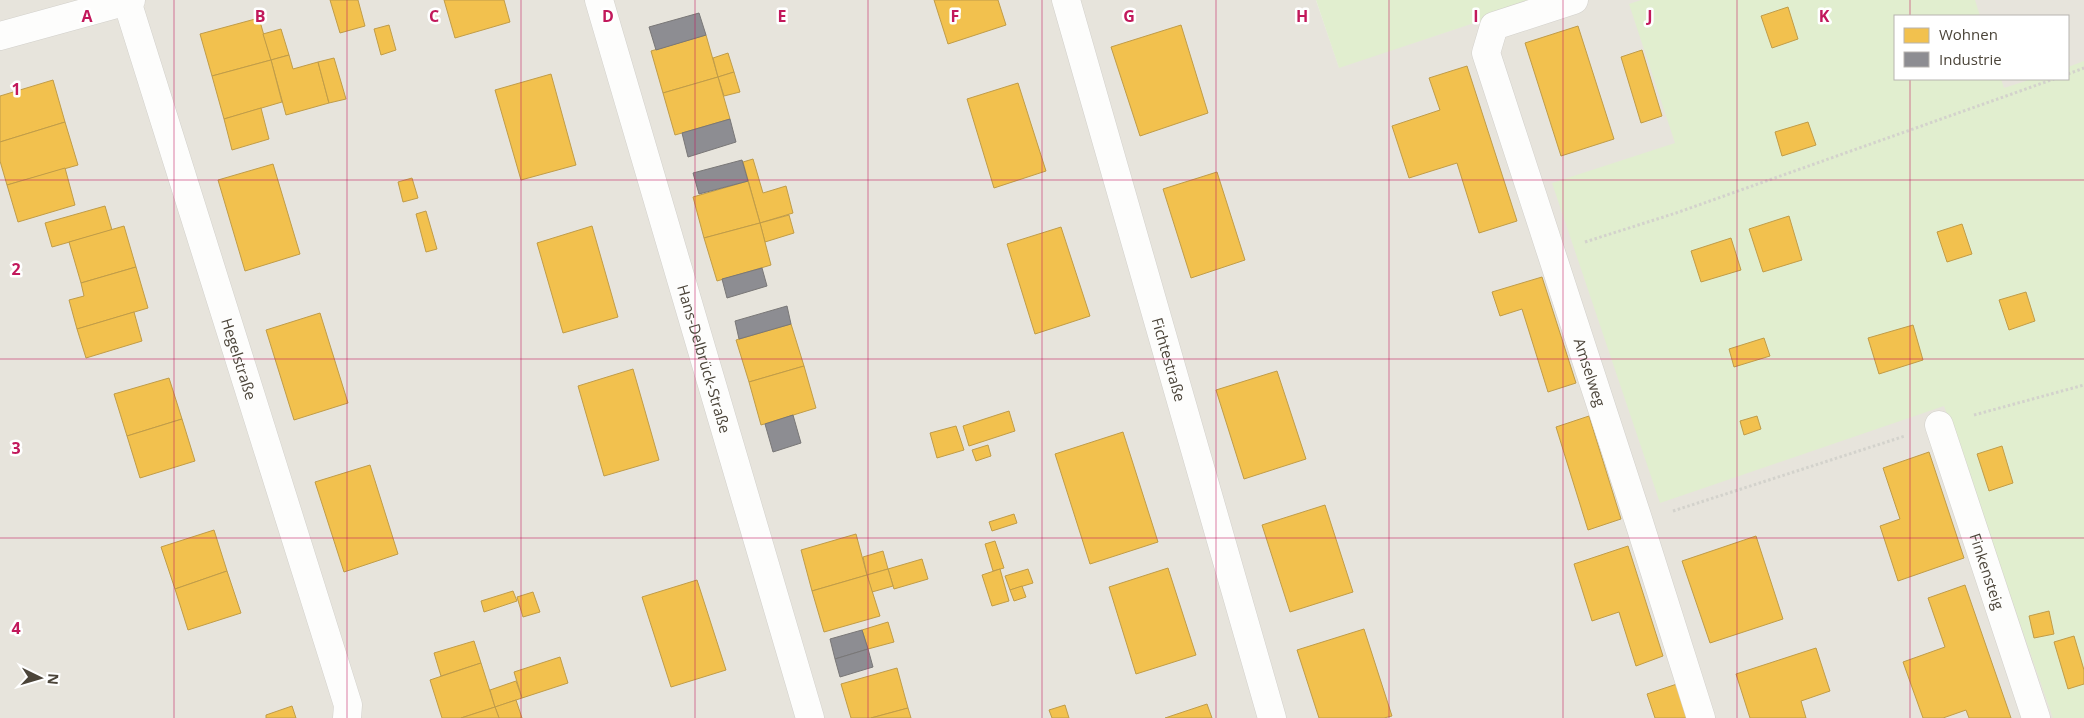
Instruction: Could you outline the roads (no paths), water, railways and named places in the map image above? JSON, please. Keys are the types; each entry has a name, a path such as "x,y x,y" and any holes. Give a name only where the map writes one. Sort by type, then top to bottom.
{"street":[{"name":"Hans-Delbrück-Straße","path":"599,0 810,718"},
{"name":"Fichtestraße","path":"1066,0 1272,718"},
{"name":"Amselweg","path":"1574,0 1494,26 1486,53 1701,718"},
{"path":"0,36 129,1"},
{"name":"Hegelstraße","path":"129,1 348,705 347,718"},
{"name":"Finkensteig","path":"1939,425 2036,718"}]}
